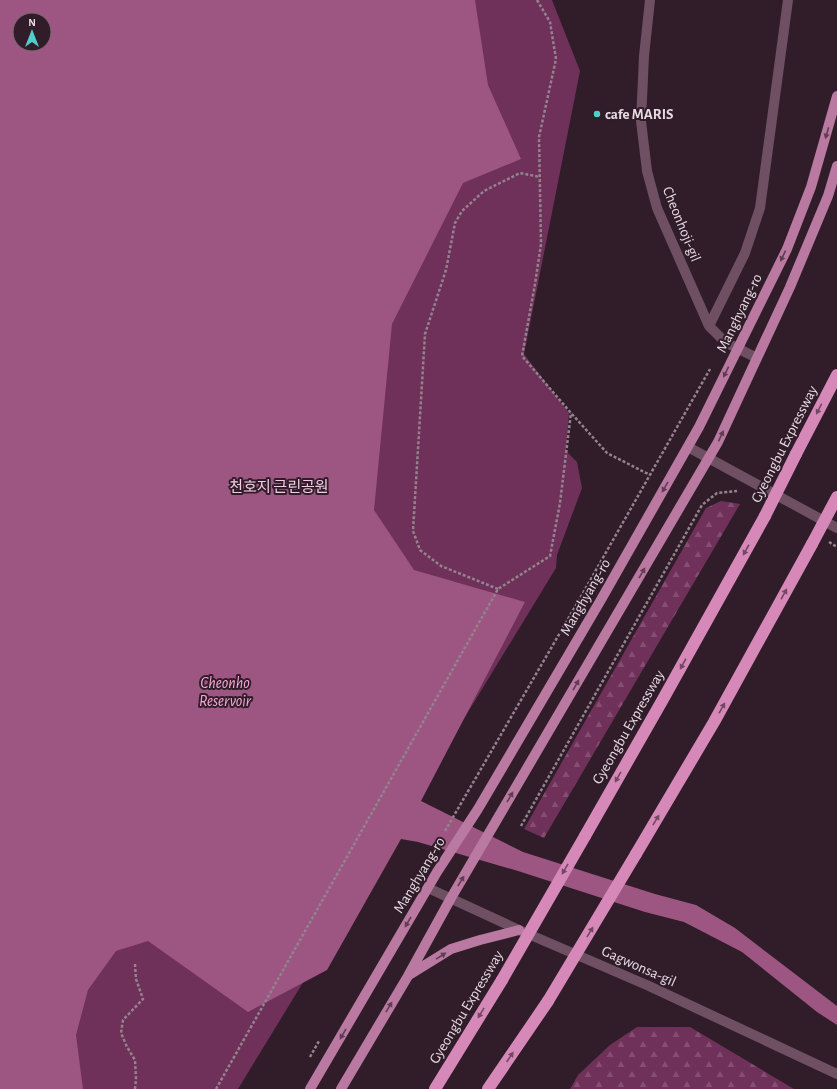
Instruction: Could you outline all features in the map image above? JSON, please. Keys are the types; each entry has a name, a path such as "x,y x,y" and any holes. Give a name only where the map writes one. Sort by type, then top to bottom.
{"highway":[{"name":"Gyeongbu Expressway","path":"435,1089 502,980 662,701 764,516 837,375"},
{"path":"488,1089 548,1001 714,722 818,541 837,497"}],"main road":[{"name":"Manghyang-ro","path":"310,1089 437,872 478,809 700,427 786,249 811,187 837,96"},
{"path":"341,1089 718,442 790,287 825,203 837,166"},
{"path":"408,976 451,949 519,930"}],"street":[{"name":"Cheonhoji-gil","path":"650,0 644,56 641,121 647,171 657,208 709,326 725,342 756,358"},
{"path":"709,326 745,253 760,208 788,0"},
{"path":"688,447 837,528"},
{"name":"Gagwonsa-gil","path":"428,888 519,930 649,986 837,1074"}],"path":[{"path":"537,0 550,22 556,59 539,137 541,244 522,356 607,453 650,475"},
{"path":"498,589 441,566 420,550 413,531 425,334 446,270 456,222 462,211 484,191 520,173 540,177"},
{"path":"461,802 579,600 725,342"},
{"path":"216,1089 498,589 550,556 560,503 571,413"},
{"path":"521,826 702,505 717,493 740,491"},
{"path":"818,541 837,547"},
{"path":"135,964 136,979 143,999 123,1020 121,1033 135,1060 135,1089"}],"green space":[{"name":"Cheonho Reservoir","path":"0,0 552,0 580,71 524,354 569,413 566,451 577,462 582,488 557,555 556,568 238,1089 0,1089"},
{"path":"721,501 740,504 544,838 524,829 706,508"},
{"path":"637,1027 690,1027 794,1089 570,1089 578,1075 610,1045"}],"water":[{"name":"Cheonho Reservoir","path":"0,0 475,0 488,85 521,159 463,183 392,324 374,510 414,570 525,602 421,801 523,852 655,894 696,905 735,928 837,1006 837,1025 817,1012 742,952 684,922 645,912 518,871 418,842 401,839 327,970 248,1012 148,941 116,951 88,990 76,1035 83,1089 0,1089"}],"place":[{"name":"cafe MARIS","path":"597,114"}],"park label":[{"name":"천호지 근린공원","path":"279,487"}]}
